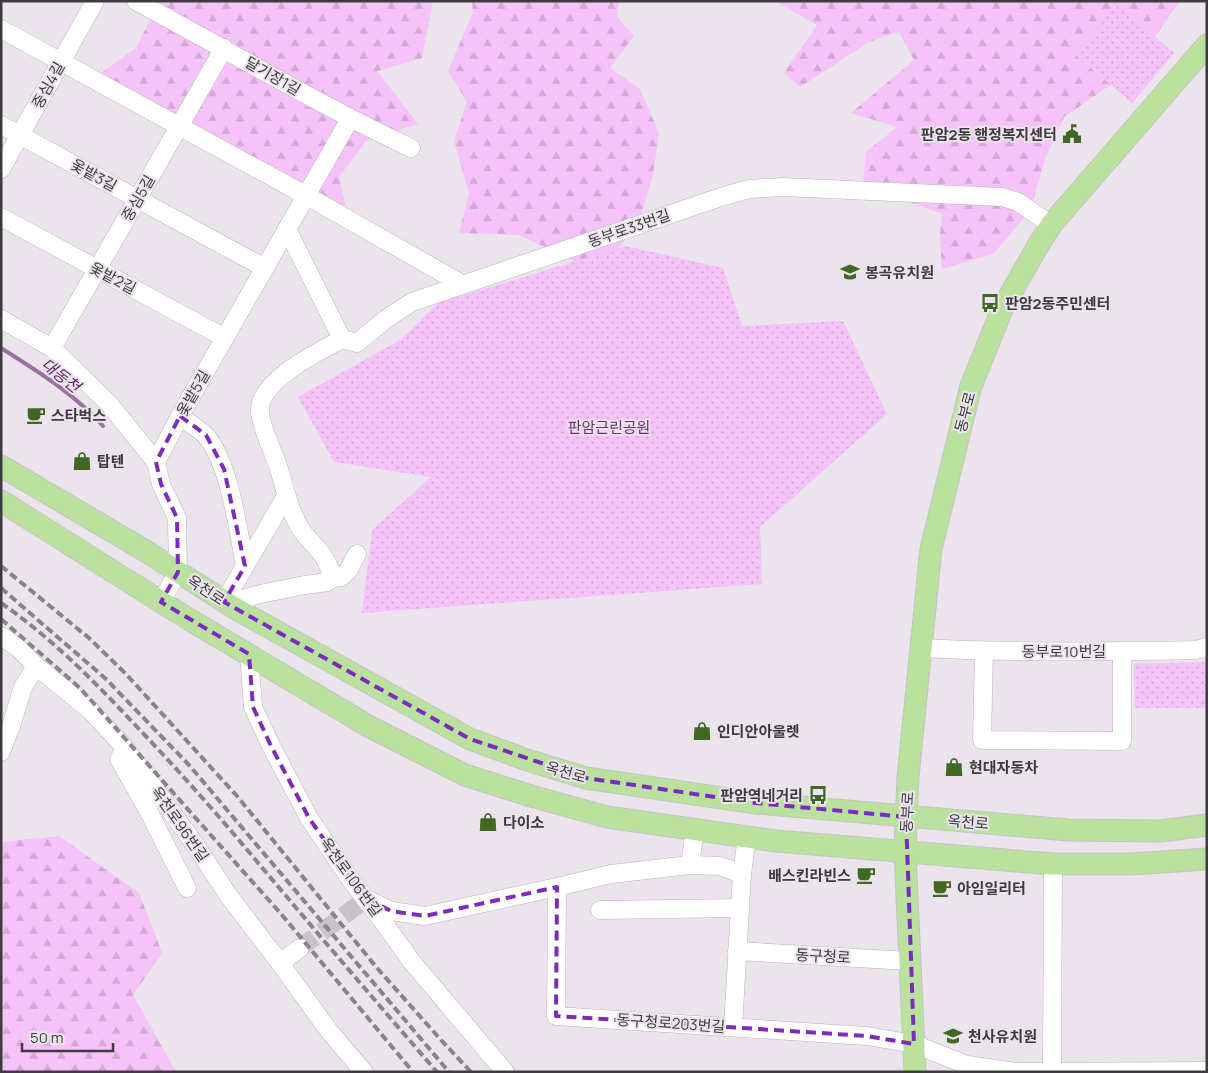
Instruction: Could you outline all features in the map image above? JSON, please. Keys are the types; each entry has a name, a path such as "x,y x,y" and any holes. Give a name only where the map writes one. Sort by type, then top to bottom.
{"main road":[{"name":"동부로","path":"905,852 908,776 931,550 971,386 1003,307 1052,225 1207,44"},
{"name":"옥천로","path":"1,466 178,572 224,602 470,739 586,778 756,803 1068,830 1161,831 1207,825"},
{"path":"1,501 161,602 370,727 465,775 531,796 607,817 776,841 1053,864 1132,864 1207,859"},
{"path":"905,852 915,1072"}],"street":[{"name":"중심4길","path":"1,169 95,1"},
{"name":"달기장1길","path":"136,1 224,48 350,120 411,148"},
{"path":"1,29 307,196 462,284"},
{"name":"중심5길","path":"52,348 224,48"},
{"name":"옻밭5길","path":"156,462 180,416 350,120"},
{"name":"옻밭3길","path":"1,125 265,268"},
{"name":"동부로33번길","path":"342,339 356,343 386,319 412,302 749,189 783,187 1002,197 1018,202 1052,225"},
{"name":"옻밭2길","path":"1,217 225,338"},
{"path":"287,229 342,339 291,369 271,386 262,400 260,410 264,429 278,465 293,514 302,530 325,560 333,578"},
{"path":"1,318 52,348 110,405 156,462 161,484 177,518 178,572 161,602"},
{"path":"180,416 206,436 224,469 245,566"},
{"path":"224,602 286,496"},
{"path":"224,602 327,582 333,578 341,577 348,571 357,554"},
{"name":"옥천로96번길","path":"1,636 17,647 36,666 91,711 126,750 196,846 228,895 280,963 328,1031 364,1072"},
{"name":"동부로10번길","path":"921,648 984,651 1122,651 1196,650 1207,647"},
{"path":"984,651 982,740 1122,741 1122,651"},
{"name":"옥천로106번길","path":"249,654 253,706 271,746 309,818 350,880 362,902 505,1072"},
{"path":"1,752 23,687 36,666"},
{"path":"126,750 119,759 122,767 149,812 187,888"},
{"path":"690,865 695,830"},
{"path":"733,1027 742,874 748,837"},
{"path":"1052,1071 1053,864"},
{"path":"362,902 391,911 425,916 611,874 690,865 720,866 742,874"},
{"name":"동구청로203번길","path":"558,887 556,1016 867,1036 914,1044 948,1065 967,1065 1017,1072 1207,1071"},
{"path":"600,910 740,908"},
{"path":"280,963 300,948"},
{"name":"동구청로","path":"738,950 909,961"}],"highlighted area":[{"path":"180,416 206,435 224,469 245,566 224,602 470,739 586,778 756,803 906,817 914,1044 867,1036 556,1016 557,887 425,916 391,911 365,898 309,818 271,746 253,707 249,654 161,602 178,572 177,518 161,484 156,462"}],"green space":[{"path":"167,1 433,1 422,58 377,71 418,124 366,141 339,177 347,211 93,79 136,48 151,18"},
{"path":"472,1 619,1 617,17 634,36 610,68 640,89 659,133 653,174 639,221 614,253 581,264 519,235 459,233 469,194 454,141 467,102 448,71 473,12"},
{"path":"775,1 1180,1 1131,71 1064,117 1045,159 1030,211 993,254 942,269 940,235 942,214 863,185 866,152 897,127 851,113 914,60 899,32 869,42 800,87 784,73 817,25"},
{"path":"1117,5 1174,53 1132,103 1075,55"},
{"name":"판암근린공원","path":"626,246 723,268 742,326 843,321 887,414 760,527 762,584 362,613 372,530 431,477 334,462 298,397 402,339 438,303"},
{"path":"1207,662 1207,708 1135,708 1134,664"},
{"path":"59,836 139,893 162,953 133,995 176,1072 1,1072 1,842"}],"waterway":[{"name":"대동천","path":"1,348 68,393 103,426"}],"tunnel":[{"path":"300,948 358,905"}],"railway":[{"path":"1,566 89,638 126,674 237,796 377,968 471,1072"},
{"path":"1,588 106,679 189,765 449,1072"},
{"path":"1,603 38,631 73,662 154,745 230,829 437,1072"},
{"path":"1,619 80,688 282,915 413,1072"}],"place":[{"name":"판암2동 행정복지센터","path":"1072,134"},
{"name":"봉곡유치원","path":"850,272"},
{"name":"판암2동주민센터","path":"990,303"},
{"name":"스타벅스","path":"36,415"},
{"name":"탑텐","path":"82,461"},
{"name":"인디안아울렛","path":"702,731"},
{"name":"현대자동차","path":"954,767"},
{"name":"판암역네거리","path":"818,795"},
{"name":"다이소","path":"488,822"},
{"name":"배스킨라빈스","path":"866,875"},
{"name":"아임일리터","path":"942,888"},
{"name":"천사유치원","path":"953,1036"}]}
